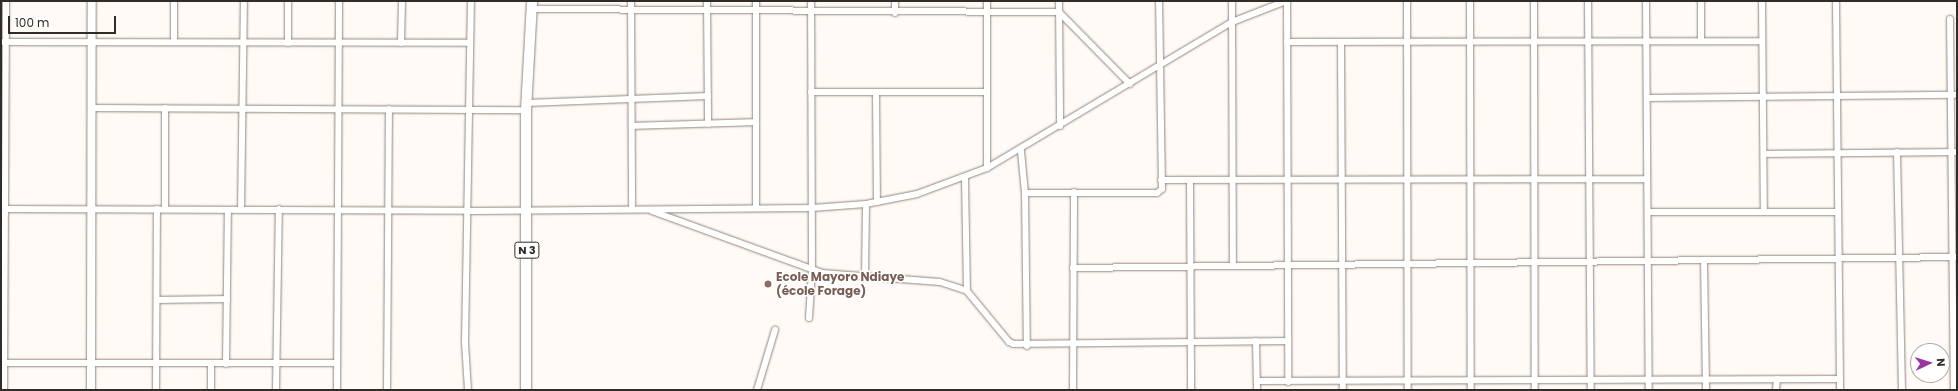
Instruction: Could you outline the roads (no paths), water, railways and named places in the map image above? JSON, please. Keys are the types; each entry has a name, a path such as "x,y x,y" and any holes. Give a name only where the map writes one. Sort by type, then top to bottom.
{"main road":[{"name":"N 3","path":"526,390 528,210 527,107 531,5"}],"street":[{"path":"4,390 3,41 6,1"},
{"path":"91,390 92,1"},
{"path":"174,1 174,42"},
{"path":"241,210 244,1"},
{"path":"288,1 288,42"},
{"path":"337,390 339,1"},
{"path":"401,43 402,1"},
{"path":"468,390 465,342 469,211 471,1"},
{"path":"631,1 632,209"},
{"path":"707,1 708,124"},
{"path":"756,1 756,208"},
{"path":"808,318 812,270 811,1"},
{"path":"895,1 895,13"},
{"path":"987,1 987,168"},
{"path":"1059,1 1060,126"},
{"path":"1025,194 1074,192 1157,192 1162,189 1159,1"},
{"path":"1232,1 1233,266"},
{"path":"3,209 338,209 469,211 812,208 866,204 916,194 965,178 987,168 1021,151 1232,22 1286,1 1288,382"},
{"path":"1407,1 1408,390"},
{"path":"1470,1 1471,390"},
{"path":"1534,1 1536,390"},
{"path":"1588,1 1591,390"},
{"path":"1646,1 1649,390"},
{"path":"1701,1 1701,41"},
{"path":"1762,1 1764,212"},
{"path":"1836,1 1840,390"},
{"path":"531,5 631,9 811,12 987,14 1059,12 1130,84"},
{"path":"1950,20 1954,44 1954,390"},
{"path":"3,41 470,43"},
{"path":"1287,42 1762,41"},
{"path":"1342,42 1342,390"},
{"path":"811,92 987,92"},
{"path":"876,92 877,202"},
{"path":"1647,98 1954,95"},
{"path":"92,108 469,110 527,107 632,98 708,96"},
{"path":"165,108 165,210"},
{"path":"387,390 389,109"},
{"path":"632,126 756,122"},
{"path":"1021,151 1025,194 1027,346"},
{"path":"1897,152 1898,258 1902,390"},
{"path":"1764,154 1954,152"},
{"path":"965,178 967,291"},
{"path":"1161,180 1647,179"},
{"path":"1190,180 1191,390"},
{"path":"1073,390 1074,192"},
{"path":"865,278 866,204"},
{"path":"156,390 157,209"},
{"path":"276,390 279,209"},
{"path":"648,209 812,270 865,278 940,282 967,291 1009,342 1027,346 1288,341"},
{"path":"226,364 228,210"},
{"path":"1648,212 1838,212"},
{"path":"1073,268 1955,258"},
{"path":"1704,260 1706,390"},
{"path":"157,300 227,299"},
{"path":"757,390 775,330"},
{"path":"1256,341 1257,390"},
{"path":"3,363 337,363"},
{"path":"211,364 211,390"},
{"path":"1257,381 1591,382 1649,379 1840,378"},
{"path":"1776,379 1776,390"}],"place":[{"name":"Ecole Mayoro Ndiaye (école Forage)","path":"768,284"}]}
